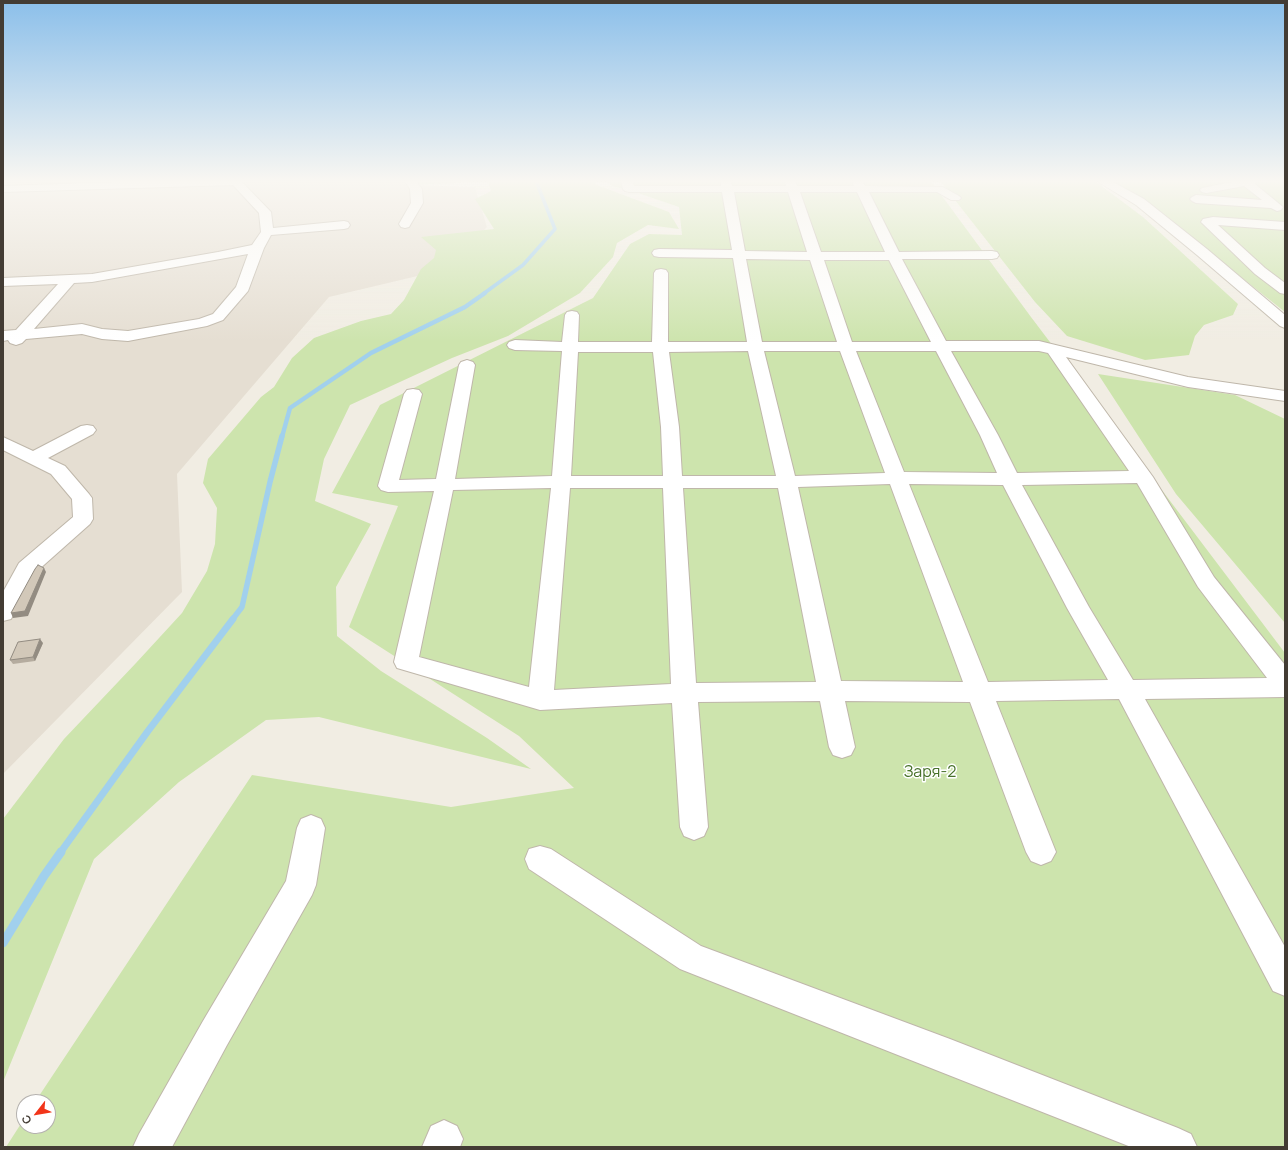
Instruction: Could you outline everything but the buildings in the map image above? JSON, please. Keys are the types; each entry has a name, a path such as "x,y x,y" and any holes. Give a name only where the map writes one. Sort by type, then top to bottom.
{"street":[{"path":"3,336 82,329 102,334 128,336 202,324 218,317 243,288 257,248 264,235"},
{"path":"736,235 756,347 842,747"},
{"path":"808,235 847,346 1041,852"},
{"path":"884,235 905,280 989,435 1010,479 1078,608 1126,690 1285,980"},
{"path":"1181,235 1285,323"},
{"path":"1221,235 1260,270 1285,290"},
{"path":"3,282 92,278 257,248"},
{"path":"694,827 684,693 670,427 660,347 660,263 740,254 816,256 992,254"},
{"path":"1260,270 1279,269"},
{"path":"3,351 22,335 69,280"},
{"path":"540,700 561,482 572,315"},
{"path":"515,345 570,347 1039,346 1188,382 1285,396"},
{"path":"1056,350 1056,355 1143,478 1206,582 1285,683"},
{"path":"467,365 445,484 406,662 540,700 684,693 830,691 979,692 1285,687"},
{"path":"413,394 388,486 561,482 786,482 897,478 1143,478"},
{"path":"33,458 87,430"},
{"path":"3,443 58,470 82,498 83,519 27,568 3,613"},
{"path":"152,1147 300,884 311,828"},
{"path":"540,859 691,958 950,1057 1178,1147"}],"shaded area":[{"path":"3,235 480,235 447,269 329,297 177,474 182,592 3,774"}],"green space":[{"path":"442,235 631,235 617,243 613,257 580,293 508,336 452,358 350,405 324,459 315,501 371,524 336,587 337,636 381,671 487,738 531,769 319,717 266,720 179,782 94,859 3,1082 3,819 64,739 182,613 207,571 215,544 217,508 203,483 208,459 261,397 274,387 292,358 314,338 361,321 391,314 404,300 421,269 434,258 436,250 421,237"},
{"name":"Заря-2","path":"648,235 970,235 1285,653 1285,1147 6,1147 16,1131 16,1134 56,1134 56,1094 40,1094 252,775 451,807 574,788 519,736 349,627 398,506 332,493 380,405 593,298 630,244"},
{"path":"982,235 1162,235 1238,304 1233,315 1204,325 1195,336 1189,355 1145,360 1067,336 1035,302"},
{"path":"1187,235 1285,235 1285,312"},
{"path":"1098,374 1235,395 1285,419 1285,623 1176,494"}],"waterway":[{"path":"483,294 523,265 550,235"},
{"path":"282,437 290,408 371,353 465,307 485,293"},
{"path":"232,620 242,607 270,482 282,436"},
{"path":"60,853 148,731 233,619"},
{"path":"3,943 44,876 61,852"}]}
